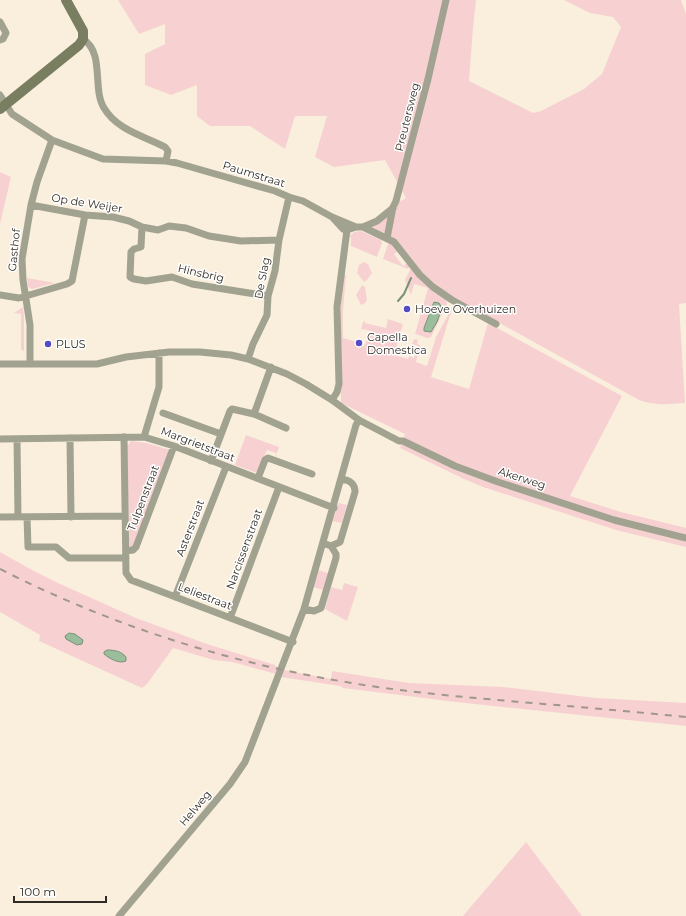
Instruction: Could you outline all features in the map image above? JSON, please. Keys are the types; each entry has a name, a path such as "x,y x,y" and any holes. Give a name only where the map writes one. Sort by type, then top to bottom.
{"street":[{"path":"3,107 79,45 83,40 83,31 66,0"},
{"name":"Preutersweg","path":"387,238 393,207 397,198 424,95 446,0"},
{"path":"0,22 6,33 3,39 0,40"},
{"path":"83,40 89,43 96,64 100,102 104,109 114,121 135,134 165,147 168,151 166,161"},
{"name":"Paumstraat","path":"0,95 3,107 52,140 103,159 166,161 254,185 275,191 290,198 303,200 332,217 387,238 397,244 420,275 432,287 452,300 496,324"},
{"name":"Gasthof","path":"30,364 30,325 23,280 22,259 31,205 37,182 52,140"},
{"name":"De Slag","path":"248,359 253,344 267,315 268,296 275,271 279,240 290,198"},
{"name":"Op de Weijer","path":"31,205 84,214 113,217 142,227 158,230 169,226 180,227 209,236 241,241 279,240"},
{"path":"332,400 338,392 339,384 337,307 346,230 377,221 393,207"},
{"path":"0,295 16,298 67,284 72,281 84,214"},
{"name":"Paumstraat","path":"332,217 343,229 346,230"},
{"name":"Hinsbrig","path":"142,227 141,247 134,249 131,252 130,277 146,281 172,277 192,284 268,296"},
{"name":"Akerweg","path":"0,364 97,364 126,357 159,353 200,352 231,355 248,359 271,367 306,384 332,400 359,420 399,441 403,441 449,463 480,475 614,520 686,538"},
{"path":"144,437 159,386 159,353"},
{"path":"254,414 271,367"},
{"path":"211,461 232,409 254,414 286,428"},
{"path":"163,413 221,434"},
{"name":"Helweg","path":"119,916 241,770 292,642 327,544 334,508 356,426 359,420"},
{"name":"Tulpenstraat","path":"124,437 126,554 136,547 174,446"},
{"name":"Margrietstraat","path":"0,439 144,437 174,446 334,508"},
{"path":"70,438 71,517"},
{"path":"17,439 18,517"},
{"path":"258,478 265,460 268,458 312,474"},
{"name":"Asterstraat","path":"176,597 226,467"},
{"path":"327,544 340,542 355,492 354,487 349,480 342,479"},
{"name":"Narcissenstraat","path":"230,618 279,487"},
{"path":"0,517 125,516"},
{"path":"27,517 28,547 56,547 69,558 126,554"},
{"path":"304,609 314,611 321,608 336,558 336,554 327,544"},
{"name":"Leliestraat","path":"126,554 126,573 131,580 292,642"}],"shaded area":[{"path":"118,0 476,0 469,81 533,113 541,111 584,89 602,74 621,27 613,17 590,13 564,0 681,0 686,14 686,303 679,304 685,403 656,404 639,400 447,294 425,276 400,244 389,236 397,203 406,198 385,160 334,167 315,157 327,116 295,116 285,149 250,126 210,126 197,116 197,85 171,95 145,85 145,54 165,44 165,24 139,34"},
{"path":"0,172 11,177 0,224"},
{"path":"389,215 384,234 370,226"},
{"path":"361,231 381,240 382,243 377,257 351,246 351,237 349,237 354,232"},
{"path":"390,243 398,251 394,254 403,266 408,263 410,266 408,269 383,259 388,244"},
{"path":"364,262 368,264 372,273 364,282 357,273 359,265"},
{"path":"411,268 428,287 446,300 447,304 431,337 428,338 415,334 428,288 414,284 411,295 405,280"},
{"path":"343,275 346,275 343,310 343,338 357,342 356,344 364,346 372,331 361,329 363,322 365,321 365,323 386,328 388,319 403,324 394,355 408,359 409,356 414,358 418,346 412,344 414,339 418,340 417,344 420,345 416,362 427,366 436,337 453,306 431,377 469,389 488,323 622,396 570,496 621,512 686,528 686,547 616,530 483,487 400,448 405,434 341,403 340,318"},
{"path":"27,278 55,283 32,289 28,287"},
{"path":"362,285 365,287 367,300 361,305 356,295"},
{"path":"434,302 439,303 442,308 437,322 431,332 424,331 424,328"},
{"path":"23,307 24,351 21,350 21,314 14,313"},
{"path":"246,435 279,447 275,458 276,453 267,450 257,473 235,465"},
{"path":"131,441 147,443 170,450 133,547 129,548 127,446"},
{"path":"338,503 347,505 342,523 332,521"},
{"path":"0,552 58,583 136,618 207,644 275,665 278,669 276,674 232,662 214,660 173,648 147,684 142,688 39,641 40,635 0,612"},
{"path":"318,570 328,573 329,575 323,590 313,587"},
{"path":"344,583 358,587 347,621 325,609 331,587 342,590"},
{"path":"69,633 75,634 83,640 82,644 77,645 66,639 65,636"},
{"path":"107,650 122,653 126,657 126,661 123,662 109,658 104,654"},
{"path":"284,670 331,679 332,671 409,683 503,687 596,698 686,703 686,726 456,702 343,688 340,686 281,677"},
{"path":"526,842 582,916 463,916"}],"waterway":[{"path":"398,301 404,294 411,278"}],"railway":[{"path":"0,569 40,588 123,623 209,651 296,673 361,685 424,693 686,717"}],"place":[{"name":"Hoeve Overhuizen","path":"407,309"},
{"name":"Capella Domestica","path":"359,343"},
{"name":"PLUS","path":"48,344"}]}
